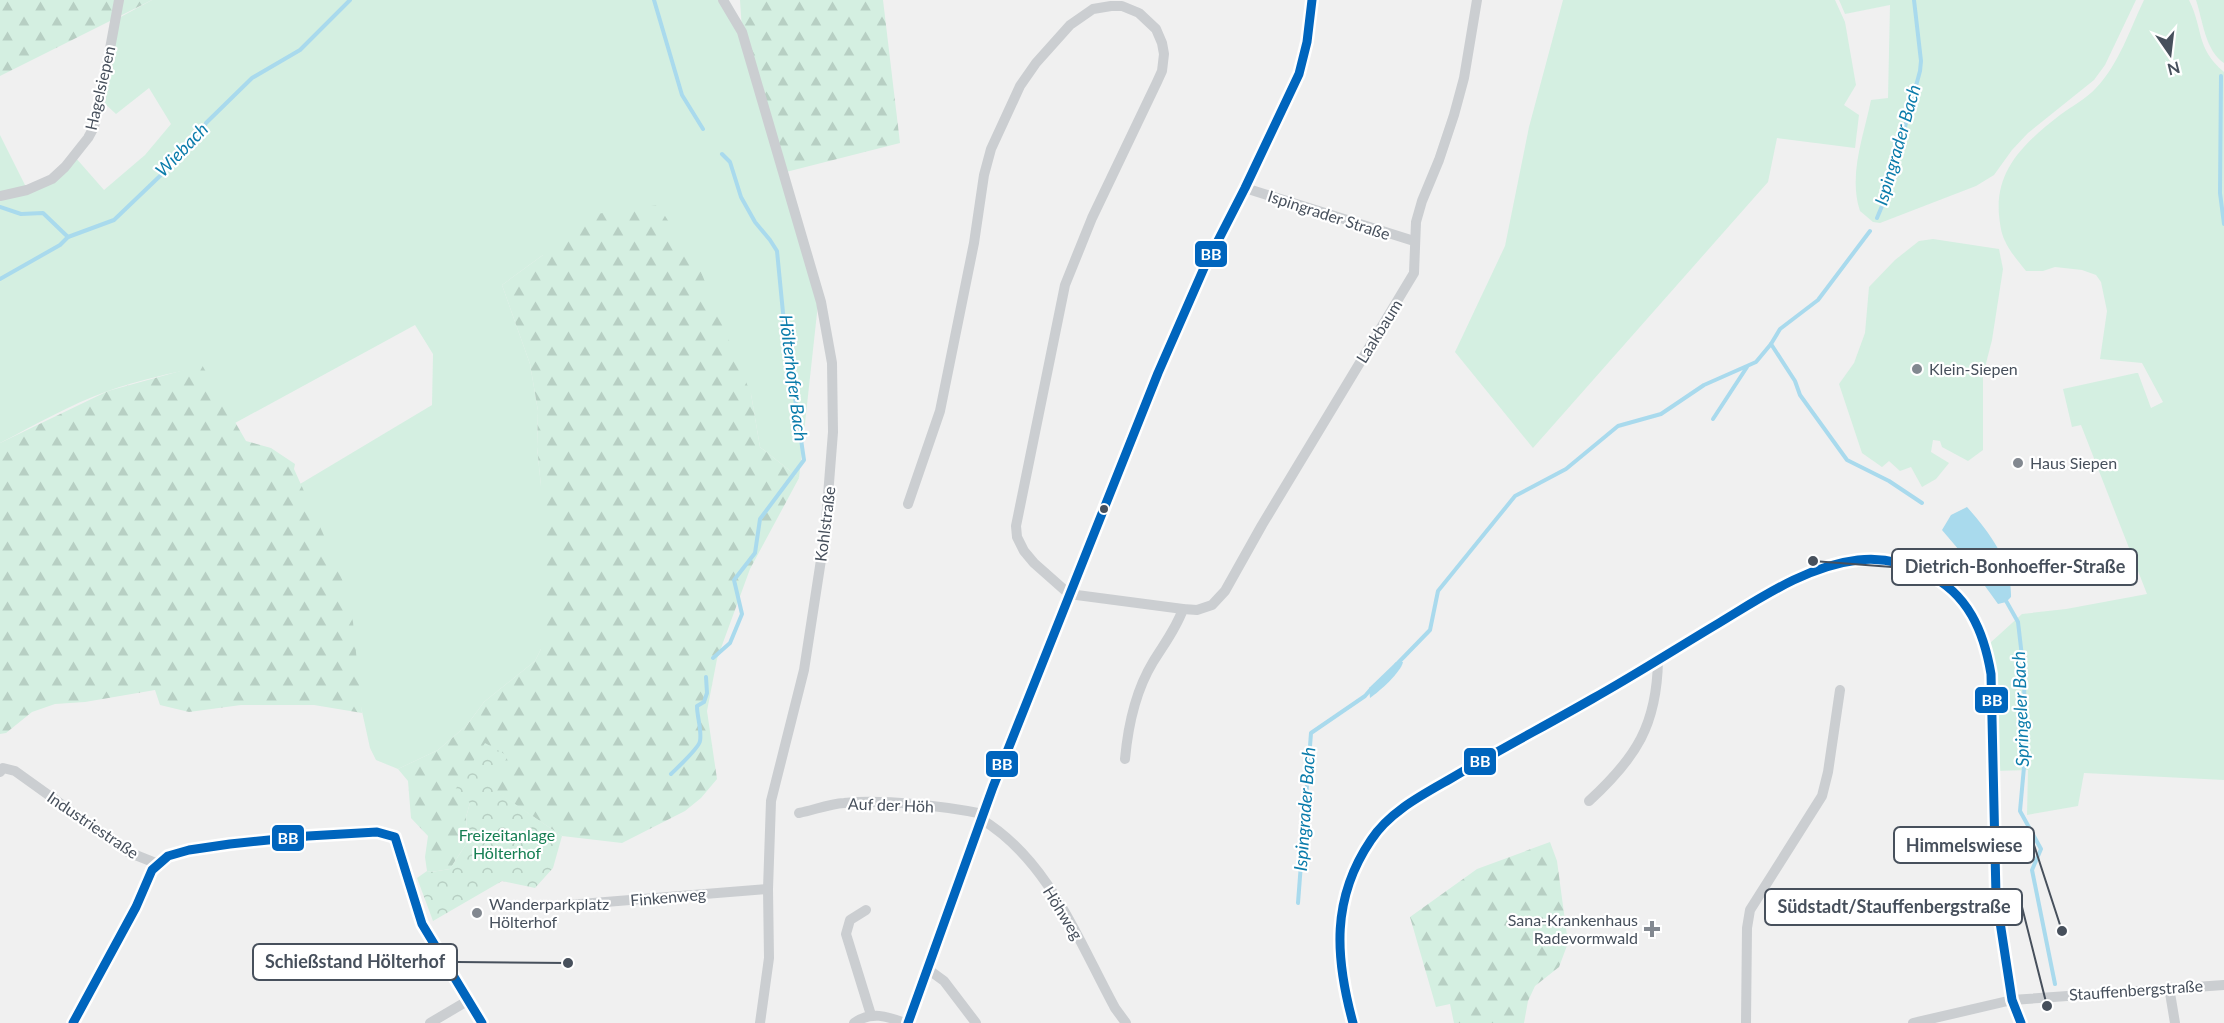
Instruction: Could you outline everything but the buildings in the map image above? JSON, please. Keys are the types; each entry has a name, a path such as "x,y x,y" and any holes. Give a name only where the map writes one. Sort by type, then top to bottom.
{"street":[{"name":"Hagelsiepen","path":"0,196 27,190 52,179 88,138 94,127 102,92 118,0"},
{"name":"Kohlstraße","path":"723,0 742,32 821,302 832,363 833,432 829,505 804,670 771,801 768,889 769,958 760,1023"},
{"name":"Ispingrader Straße","path":"907,1023 929,970 982,816 1158,373 1195,289 1299,74 1307,42 1312,0"},
{"name":"Laakbaum","path":"1069,594 1197,610 1212,605 1225,591 1262,525 1414,273 1414,241 1422,201 1440,160 1454,115 1464,78 1477,0"},
{"path":"908,504 940,411 991,148 1020,86 1036,63 1070,25 1083,15 1093,9 1112,6 1122,6 1138,13 1152,24 1162,43 1164,54 1162,71 1092,218 1065,285 1016,526 1017,537 1024,551 1069,594"},
{"name":"Ispingrader Straße","path":"1245,188 1414,241"},
{"path":"1353,1023 1342,974 1340,943 1342,902 1345,888 1360,857 1382,825 1422,795 1594,698 1779,588 1808,574 1846,562 1865,560 1894,560 1938,579 1952,591 1975,618 1987,648 1991,674 1996,896 2012,1000 2021,1023"},
{"path":"1125,759 1127,735 1138,695 1152,664 1175,629 1183,609"},
{"path":"1589,801 1628,762 1644,734 1658,689 1658,660"},
{"path":"1746,1023 1747,928 1750,910 1822,796 1828,772 1840,690"},
{"name":"Industriestraße","path":"0,772 3,768 15,771 128,852 158,864 152,870 136,907 73,1023"},
{"name":"Auf der Höh","path":"799,813 832,804 857,801 936,807 982,816"},
{"name":"Höhweg","path":"982,816 1003,832 1040,876 1070,919 1105,990 1126,1023"},
{"path":"158,864 168,855 178,852 230,844 341,833 377,832 395,837 422,924 482,1023"},
{"name":"Finkenweg","path":"568,905 768,889"},
{"path":"866,910 850,920 846,934 871,1015"},
{"path":"929,970 944,981 976,1023"},
{"name":"Stauffenbergstraße","path":"1913,1023 2012,1000 2169,987 2224,985"},
{"path":"2169,987 2175,1023"},
{"path":"430,1023 469,1000"},
{"path":"854,1023 871,1015 888,1016 907,1023"}],"green space":[{"path":"0,0 152,0 0,76"},
{"path":"152,0 721,0 740,32 818,304 799,478 760,447 751,394 543,255 502,285 530,364 538,411 537,447 541,486 541,649 535,661 484,702 467,725 438,750 398,769 376,760 370,748 358,693 300,484 432,405 433,354 415,325 235,423 202,367 131,383 94,396 0,443 0,197 41,187 75,157 104,190 145,155 171,124 149,88 116,114 102,101 115,20"},
{"path":"740,0 883,0 900,143 786,172 742,31"},
{"path":"1563,0 1835,0 1845,22 1856,85 1844,105 1859,115 1855,148 1777,138 1768,182 1533,448 1455,352 1505,246 1529,127"},
{"path":"1839,0 2136,0 2105,65 2094,80 2028,133 1994,175 1976,186 1880,223 1873,222 1860,211 1856,169 1871,100 1888,98 1890,5 1845,14"},
{"path":"2144,0 2189,0 2204,46 2224,72 2224,780 2084,773 2078,806 2027,815 2028,770 1997,771 1994,675 1990,643 2022,614 2066,609 2147,594 2081,425 2072,427 2063,389 2138,373 2151,408 2163,402 2142,363 2100,359 2107,311 2101,282 2096,275 2082,270 2055,267 2043,271 2026,271 2004,238 1999,218 1999,198 2008,170 2025,146 2060,115 2088,96 2104,79 2118,57"},
{"path":"2196,0 2224,0 2224,63 2209,43"},
{"path":"0,135 27,189 0,195"},
{"path":"658,205 701,272 751,394 760,447 799,478 750,569 717,659 707,711 717,779 701,798 685,811 622,843 562,836 489,787 470,803 466,817 468,841 450,869 427,871 425,857 428,836 411,818 408,781 398,769 438,750 467,725 484,702 535,661 541,649 541,486 537,447 538,411 530,364 502,285 543,255 589,215"},
{"name":"Klein-Siepen","path":"1933,239 1999,249 2003,269 1992,340 1983,375 1983,450 1968,461 1942,447 1940,441 1933,440 1931,452 1949,463 1936,479 1922,487 1911,467 1900,471 1889,461 1882,467 1862,453 1839,384 1854,363 1865,333 1869,287 1895,260 1919,241"},
{"path":"202,365 246,441 271,448 295,464 294,469 343,582 353,622 362,713 314,705 241,705 189,712 160,705 155,690 85,702 55,704 32,712 6,733 0,734 0,443 108,391"},
{"name":"Freizeitanlage Hölterhof","path":"485,743 508,756 490,787 562,836 553,868 535,888 502,881 433,921 417,878 427,871 450,869 468,841 466,817 470,803 455,790"},
{"path":"1550,842 1557,861 1568,943 1559,967 1535,986 1528,1001 1524,1023 1454,1023 1450,1004 1436,1007 1410,917 1477,869"}],"water":[{"path":"1967,507 1984,527 2004,560 2011,597 2006,602 1998,604 1942,530 1951,515"},
{"path":"1396,662 1403,662 1398,671 1370,698 1369,688"}],"waterway":[{"name":"Wiebach","path":"0,279 60,245 68,237 114,220 161,175 172,158 200,136 206,123 252,78 300,50 350,0"},
{"name":"Hölterhofer Bach","path":"654,0 682,95 703,129"},
{"name":"Ispingrader Bach","path":"1877,218 1887,194 1920,71 1921,61 1914,0"},
{"path":"2221,76 2220,193 2224,224"},
{"name":"Hölterhofer Bach","path":"713,658 730,643 742,614 734,580 755,553 760,519 804,460 784,323 777,251 755,222 741,197 730,162 722,154"},
{"name":"Hagelsiepen","path":"0,207 21,214 43,213 68,237"},
{"name":"Ispingrader Bach","path":"1396,665 1430,630 1438,591 1515,496 1566,469 1618,426 1661,414 1704,385 1756,362 1780,329 1818,300 1870,231"},
{"name":"Springeler Bach","path":"1771,344 1795,381 1800,395 1847,460 1889,481 1922,503"},
{"path":"1713,419 1747,367"},
{"name":"Springeler Bach","path":"2005,599 2018,622 2024,674 2025,756 2020,811 2041,849 2032,870 2055,984"},
{"name":"Hölterhofer Bach","path":"671,774 699,744 697,706 704,702 707,693 706,677"},
{"name":"Ispingrader Bach","path":"1298,903 1311,733 1365,696 1371,689"}],"transit line":[{"name":"BB","path":"908,1023 993,787 1158,373 1204,268 1299,74 1307,42 1312,0"},
{"name":"BB","path":"1353,1023 1340,952 1343,906 1358,862 1378,830 1387,821 1428,791 1608,690 1768,593 1821,569 1839,563 1867,559 1902,564 1941,582 1953,592 1972,615 1984,643 1991,674 1996,896 2012,1000 2021,1023"},
{"name":"BB","path":"73,1023 136,907 152,870 168,856 189,850 230,844 377,832 395,837 422,924 482,1023"}],"place":[{"name":"Klein-Siepen","path":"1917,369"},
{"name":"Haus Siepen","path":"2018,463"},
{"name":"Dietrich-Bonhoeffer-Straße","path":"1813,561"},
{"name":"Wanderparkplatz Hölterhof","path":"477,913"},
{"name":"Sana-Krankenhaus Radevormwald","path":"1652,929"},
{"name":"Himmelswiese","path":"2062,931"},
{"name":"Schießstand Hölterhof","path":"568,963"},
{"name":"Südstadt/Stauffenbergstraße","path":"2047,1006"}]}
